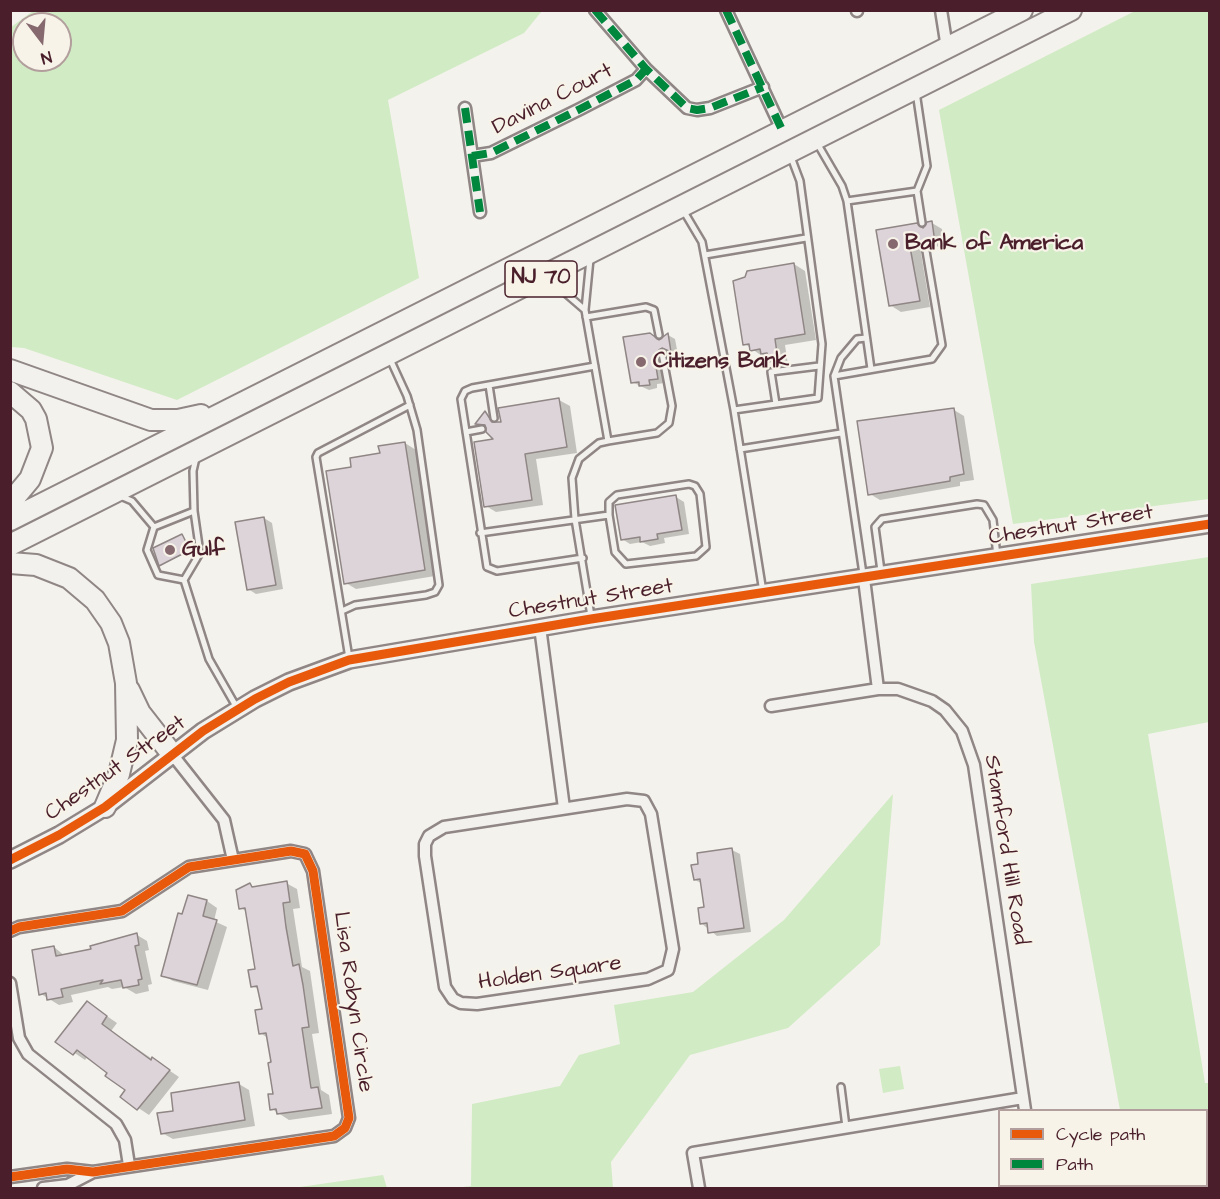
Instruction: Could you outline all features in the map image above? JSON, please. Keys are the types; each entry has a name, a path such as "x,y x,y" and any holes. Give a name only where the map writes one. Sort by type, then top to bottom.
{"highway":[{"name":"NJ 70","path":"10,520 1022,10"},
{"name":"NJ 70","path":"10,545 1071,10"},
{"path":"10,370 151,420 178,420 228,409"},
{"path":"10,392 32,410 39,428 42,448 30,479 10,503"},
{"path":"10,563 36,565 54,571 83,587 95,600 115,633 126,682 140,713 172,754"},
{"path":"105,807 119,774 127,740 126,682"}],"street":[{"name":"Davina Court","path":"595,10 678,102 697,110 710,108 763,87"},
{"path":"726,10 783,132"},
{"path":"941,10 947,48"},
{"name":"Davina Court","path":"472,156 491,153 570,114 636,80 646,69"},
{"path":"465,108 480,212"},
{"name":"Chestnut Street","path":"10,860 105,807 172,754 238,709 290,681 349,660 540,627 864,579 1209,524"},
{"path":"864,579 878,689"},
{"path":"540,627 564,808"},
{"name":"Stamford Hill Road","path":"771,706 878,689 907,691 932,701 955,721 969,748 1025,1109"},
{"path":"172,754 224,820 233,860"},
{"name":"Holden Square","path":"627,798 641,799 647,805 652,819 673,949 671,965 664,973 648,979 477,1004 457,1001 445,987 425,856 427,840 432,833 444,827 564,808 627,798"},
{"name":"Chestnut Street","path":"10,854 29,851"},
{"name":"Lisa Robyn Circle","path":"10,931 19,927 122,910 189,867 291,851 300,852 309,859 314,871 348,1123 341,1133 334,1136 93,1172 67,1169 10,1177"},
{"path":"10,983 19,1038 28,1054 116,1124 125,1140 129,1166"},
{"path":"699,1188 693,1153 1023,1098"},
{"name":"Lisa Robyn Circle","path":"43,1188 68,1185 93,1172"}],"lane":[{"path":"915,87 927,166 917,191 922,223"},
{"path":"815,139 842,186 847,201 871,369"},
{"path":"734,410 818,398 822,344 800,181 789,152"},
{"path":"847,201 917,191"},
{"path":"682,208 702,242 705,255 734,410 763,594"},
{"path":"705,255 806,238"},
{"path":"834,376 932,359 942,345 925,245"},
{"path":"590,254 585,310 608,441"},
{"path":"545,276 585,310"},
{"path":"586,317 646,307 654,310 659,335"},
{"path":"864,579 834,376 841,358 857,339 866,338"},
{"path":"591,619 571,489 574,467 598,443 657,432 669,423 672,406 662,353"},
{"path":"342,611 355,605 426,595 435,592 439,585 419,441 410,405 388,355"},
{"path":"583,558 494,571 485,562 462,396 468,389 595,366"},
{"path":"776,404 771,372 819,366"},
{"path":"489,385 494,418"},
{"path":"349,660 316,457 318,453 410,405"},
{"path":"466,432 482,429"},
{"path":"740,449 841,433"},
{"path":"184,580 201,554 194,511 193,471 197,450"},
{"path":"692,484 700,494 706,547 696,555 626,564 615,552 609,515 609,502 617,495 692,484"},
{"path":"113,493 132,501 154,527"},
{"path":"881,576 875,527 882,519 977,504 984,505 993,520 997,557"},
{"path":"154,527 194,511"},
{"path":"480,533 609,515"},
{"path":"154,527 147,550 158,575 184,580"},
{"path":"184,580 209,659 238,709"},
{"path":"841,1087 846,1127"}],"green space":[{"path":"33,10 542,11 524,33 388,100 419,278 177,400 24,348 11,347 11,27 12,72 72,72 72,12 32,12"},
{"path":"1137,10 1209,11 1209,499 1013,524 939,110"},
{"path":"1209,557 1209,722 1148,734 1205,1083 1209,1083 1209,1188 1134,1188 1208,1187 1208,1109 1120,1109 1034,642 1031,584"},
{"path":"893,794 880,945 788,1028 690,1055 611,1162 613,1188 454,1188 471,1186 472,1104 560,1086 579,1055 620,1044 614,1005 693,992 784,920"},
{"path":"900,1066 904,1089 883,1093 879,1069"},
{"path":"383,1175 387,1188 293,1188"}],"building":[{"path":"932,221 935,243 930,244 925,240 920,246 910,247 920,301 889,306 876,230 917,223 923,228 927,222"},
{"path":"794,263 805,334 775,339 778,360 768,362 767,353 761,354 760,349 750,351 749,344 743,345 733,281 745,277 747,271"},
{"name":"Citizens Bank","path":"650,333 659,340 668,333 671,352 662,348 654,354 658,379 649,380 650,385 639,386 639,382 631,383 623,337"},
{"path":"559,398 567,447 525,454 532,500 484,507 474,442 493,439 486,432 485,425 475,424 485,411 492,422 501,422 498,408"},
{"path":"954,408 964,474 950,477 950,481 868,495 857,421"},
{"path":"405,442 425,570 344,584 326,471 351,467 350,458 380,453 378,446"},
{"path":"676,495 682,530 657,534 658,539 640,542 640,537 621,540 615,505"},
{"path":"264,517 276,585 247,590 235,522"},
{"name":"Gulf","path":"182,534 190,550 159,566 153,548"},
{"path":"732,848 744,928 708,933 707,923 700,924 698,908 704,907 700,879 694,880 691,865 698,864 697,853"},
{"path":"287,881 290,902 283,903 286,927 293,966 299,964 303,985 309,1027 302,1028 311,1088 318,1087 322,1108 277,1114 276,1109 270,1110 268,1094 273,1094 268,1063 271,1062 266,1033 259,1034 255,1010 262,1009 257,986 251,987 248,970 255,969 245,908 239,909 236,890 250,883 252,887"},
{"path":"188,895 207,900 203,916 217,920 197,985 161,976 178,913 182,914"},
{"path":"137,933 139,945 135,946 142,979 138,980 139,985 123,988 121,980 100,984 103,980 61,989 63,997 47,1000 46,993 39,995 32,950 54,946 56,956 91,949 90,946"},
{"path":"87,1001 107,1016 102,1024 151,1060 152,1057 170,1070 137,1110 120,1097 125,1090 105,1076 107,1073 77,1050 73,1055 55,1042"},
{"path":"239,1082 245,1120 161,1134 157,1113 173,1111 171,1093"}],"marked path":[{"path":"595,10 646,69 687,108 697,110 710,108 763,87"},
{"path":"726,10 783,132"},
{"path":"472,156 491,153 580,109 636,80 646,69"},
{"path":"465,108 480,212"}],"cycle path":[{"path":"10,860 59,835 105,807 203,731 255,699 289,682 349,660 591,619 1210,524"},
{"path":"10,931 19,927 122,911 189,867 291,851 305,854 313,871 349,1118 345,1128 334,1136 93,1172 67,1169 10,1177"}],"place":[{"name":"Bank of America","path":"893,244"},
{"name":"Citizens Bank","path":"641,362"},
{"name":"Gulf","path":"170,550"}]}
